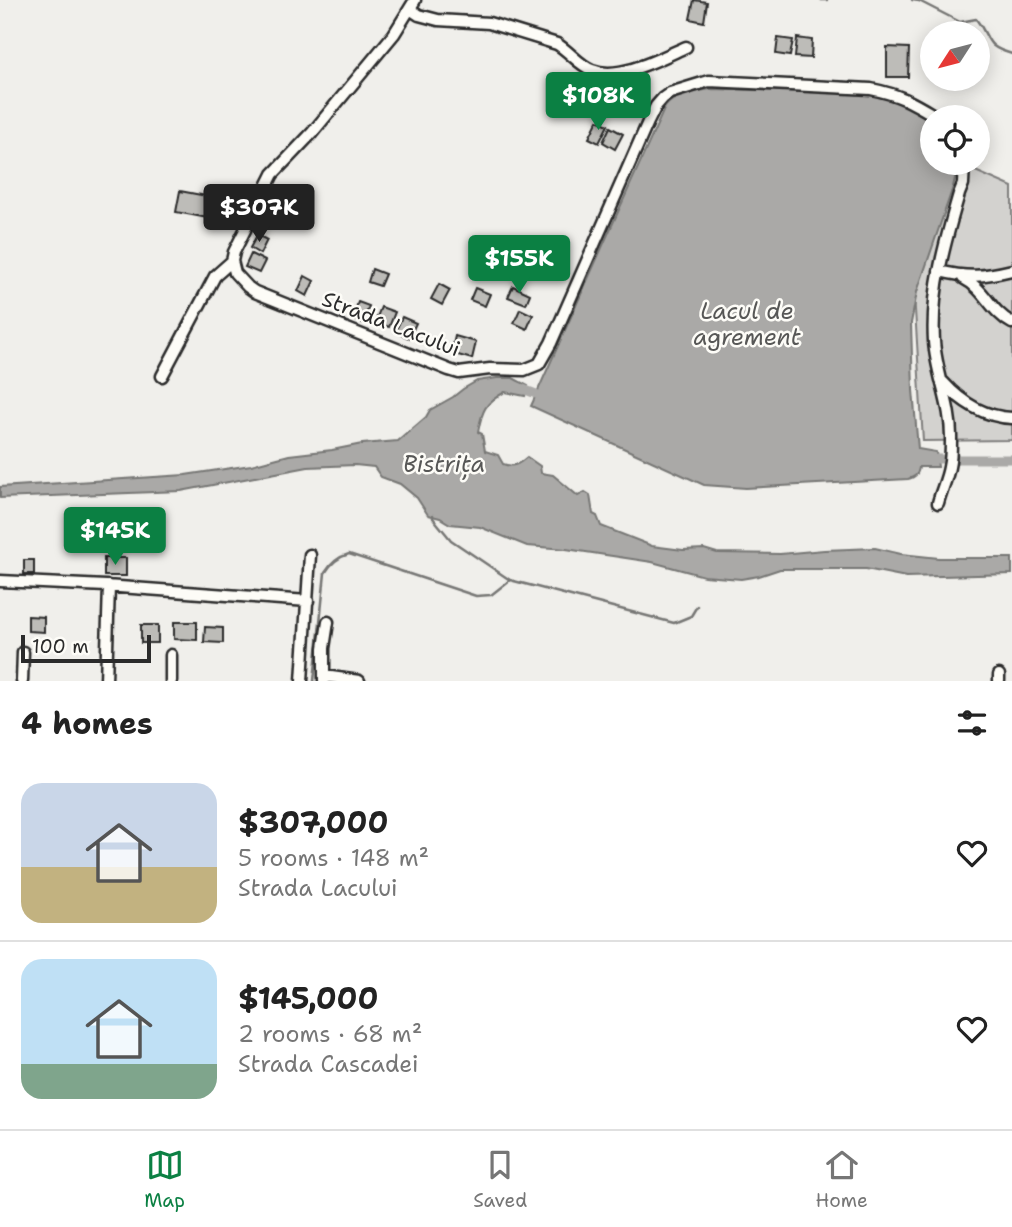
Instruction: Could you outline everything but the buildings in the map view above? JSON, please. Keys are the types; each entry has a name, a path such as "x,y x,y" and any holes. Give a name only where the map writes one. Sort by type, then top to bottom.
{"street":[{"path":"162,376 215,276 232,261 237,245 274,174 312,133 394,34 413,5 419,15 438,20 489,23 556,44 584,66 602,73 643,65 686,47"},
{"name":"Strada Lacului","path":"232,261 235,272 255,292 449,370 459,373 490,369 524,370 539,364 545,356 648,122 656,106 670,93 709,81 872,89 894,93 920,107"},
{"path":"938,503 949,467 951,437 937,366 934,339 935,296 941,258 963,175"},
{"path":"939,271 960,276 986,276 1012,270"},
{"path":"960,276 976,285 992,308 1012,323"},
{"path":"942,382 961,399 989,415 1012,418"},
{"path":"302,681 310,555"},
{"path":"0,581 308,601"},
{"path":"106,681 109,586"},
{"path":"328,622 324,648 324,679 359,681"},
{"path":"22,681 23,652"},
{"path":"171,655 171,681"}],"shaded area":[{"path":"953,175 984,175 1012,187 1012,440 923,441 914,293"}],"water":[{"name":"Lacul de agrement","path":"710,89 864,93 900,102 920,112 920,175 956,175 917,292 911,323 918,449 936,452 938,467 919,467 916,475 908,479 746,488 704,485 531,406 665,107 679,96"},
{"name":"Bistrița","path":"513,378 528,386 525,396 505,392 486,408 478,432 482,434 485,451 498,455 503,464 510,466 527,457 540,466 541,473 553,475 578,496 585,492 590,495 593,514 597,516 601,526 652,546 683,550 704,549 717,553 780,554 875,548 939,558 1012,558 1012,574 906,577 866,569 780,569 741,579 704,576 652,562 527,546 480,527 450,524 428,515 417,498 400,484 381,477 374,467 355,465 308,467 181,491 0,498 0,487 185,475 251,465 289,455 398,441 426,417 430,410 463,389 477,381"}],"waterway":[{"path":"821,0 827,0"},
{"path":"912,0 960,22 976,19 992,45 1012,54"},
{"path":"518,387 536,394"},
{"path":"937,459 1012,459"},
{"path":"433,515 451,540 510,580 674,623 691,616 697,606"},
{"path":"314,681 325,573 332,563 341,557 349,554 476,596 491,595 510,580"}]}
